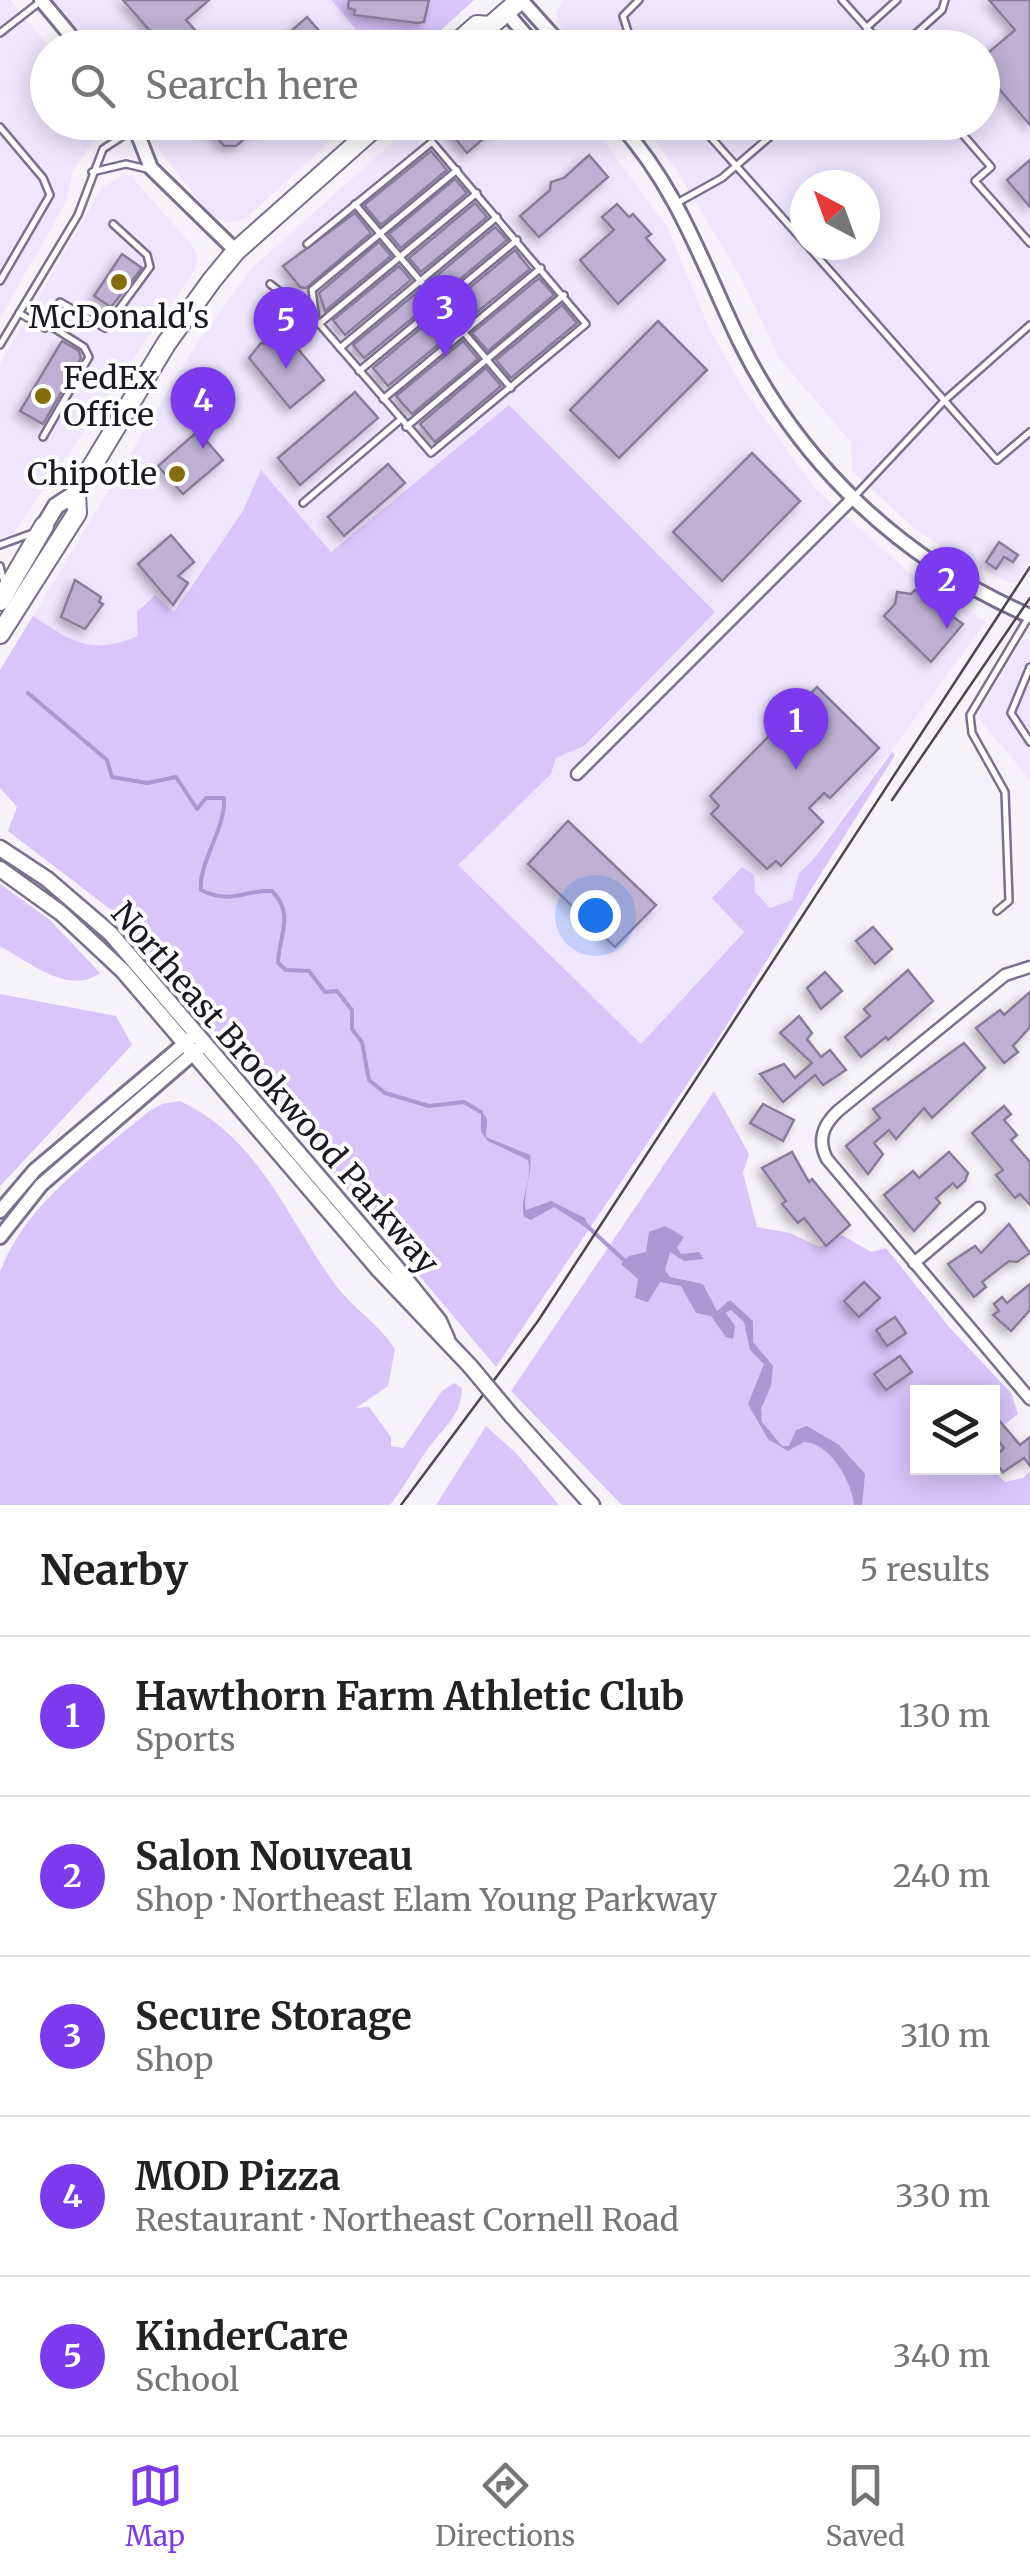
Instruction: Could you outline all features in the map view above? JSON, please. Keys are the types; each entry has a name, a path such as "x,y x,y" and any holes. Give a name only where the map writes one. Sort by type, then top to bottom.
{"highway":[{"path":"472,30 478,25 490,26 516,4"},
{"path":"0,634 77,513 76,493 186,314 236,251 361,140"},
{"path":"2,597 44,526"}],"main road":[{"path":"44,526 56,506 76,493"},
{"name":"Northeast Brookwood Parkway","path":"0,848 96,920 194,1043"},
{"name":"Northeast Brookwood Parkway","path":"0,869 61,914 194,1043 395,1266 439,1321 448,1340 592,1505"}],"street":[{"path":"41,0 66,30"},
{"path":"516,4 528,30"},
{"path":"516,4 544,30"},
{"path":"140,140 154,172 236,251"},
{"path":"631,140 677,203 763,384 806,449 853,498 940,569 1030,616"},
{"path":"578,774 853,498"},
{"path":"1030,967 1005,975 838,1111 822,1133 827,1158 1030,1398"},
{"path":"0,1212 35,1170 194,1043"},
{"path":"0,1237 94,1121"},
{"path":"914,1262 980,1208"}],"lane":[{"path":"0,33 41,0"},
{"path":"627,30 623,16 639,0"},
{"path":"842,0 866,28 898,0"},
{"path":"920,30 942,10 945,0"},
{"path":"0,127 43,178 50,195 0,281"},
{"path":"0,344 78,215 92,172 113,140"},
{"path":"714,140 790,226"},
{"path":"677,203 737,166 767,140"},
{"path":"967,140 991,168 974,181 1030,244"},
{"path":"270,284 318,322 400,420 434,452 585,327 564,296 432,142 307,244"},
{"path":"92,172 126,164 154,172"},
{"path":"318,322 312,290 457,170"},
{"path":"318,322 477,193"},
{"path":"355,204 511,388"},
{"path":"340,348 497,217"},
{"path":"113,224 151,263 120,310 109,326 101,328 60,302 87,314 108,315 120,310"},
{"path":"359,371 517,240"},
{"path":"820,260 997,460 1030,432"},
{"path":"383,399 540,268"},
{"path":"406,426 564,296"},
{"path":"19,313 84,347 88,357 43,437"},
{"path":"853,498 944,401 1030,325"},
{"path":"304,503 400,420"},
{"path":"0,545 44,526"},
{"path":"0,566 2,597"},
{"path":"997,911 1009,901 1005,792 972,733 970,716 1030,616"},
{"path":"1030,668 1011,713 1030,741"}],"shaded area":[{"path":"0,0 10,0 35,30 30,30 30,140 94,140 73,170 65,204 0,317"},
{"path":"49,0 331,0 357,30 75,30"},
{"path":"331,0 349,0 348,8 355,10 354,15 417,23 424,21 430,0 474,0 441,30 357,30"},
{"path":"563,0 1030,0 1030,561 1014,584 958,558 913,527 852,471 851,442 780,359 741,278 654,140 1000,140 1000,30 563,30 556,13"},
{"path":"151,140 331,140 245,219 228,223 210,214"},
{"path":"395,140 603,140 667,227 709,328 744,390 814,488 905,569 986,622 821,846 792,900 770,908 754,892 754,875 713,898 744,931 641,1044 457,865 551,774 556,758 584,746 509,405 331,552 261,471 243,511 173,613 163,601 145,602 137,612 138,636 109,648 74,643 33,616 195,346 252,268"},
{"path":"124,174 131,176 193,247 198,259 194,271 12,535 0,537 0,364 102,188"},
{"path":"509,405 715,612 584,746 556,758 551,774 458,865 641,1044 744,932 712,898 742,867 754,875 755,892 770,908 792,900 799,873 813,860 892,752 895,755 719,1037 496,1367 114,912 8,831 17,807 0,788 0,670 33,616 71,639 107,645 138,636 137,612 155,595 174,612 243,511 261,470 331,552"},
{"path":"1022,640 1030,640 1030,780 977,716"},
{"path":"0,884 50,920 100,973 88,979 62,979 0,946"},
{"path":"0,994 116,1016 132,1045 0,1186"},
{"path":"714,1091 749,1154 743,1173 757,1227 790,1233 820,1247 842,1235 871,1252 886,1248 950,1328 1011,1393 1018,1414 1000,1428 1000,1385 910,1385 910,1475 998,1475 1005,1482 1023,1478 1030,1471 1030,1505 622,1505 511,1391"},
{"path":"180,1101 208,1117 252,1159 337,1287 395,1349 388,1386 356,1408 369,1407 391,1437 391,1446 403,1448 442,1391 454,1383 462,1388 454,1415 390,1505 0,1505 0,1272 26,1224 63,1183 148,1112 162,1104"},
{"path":"481,1110 487,1119 486,1137 530,1155 529,1175 528,1160 488,1141 481,1132"},
{"path":"529,1177 526,1210 551,1201 585,1218 590,1230 554,1207 531,1220 524,1217 523,1203"},
{"path":"665,1226 684,1237 677,1247 681,1254 699,1252 704,1259 684,1261 670,1252 665,1270 670,1277 703,1284 717,1311 730,1300 753,1321 753,1342 773,1366 771,1386 761,1409 762,1422 782,1446 789,1446 796,1430 807,1426 839,1445 865,1474 862,1505 854,1505 838,1464 822,1448 804,1442 788,1451 768,1439 748,1404 764,1364 750,1350 744,1322 731,1310 726,1313 735,1326 733,1339 726,1337 711,1316 696,1313 681,1286 660,1282 648,1302 635,1298 638,1279 621,1264 629,1256 646,1252 649,1232"},
{"path":"486,1426 517,1454 559,1505 436,1505"}],"building":[{"path":"123,0 209,0 186,20 195,30 149,30"},
{"path":"349,0 429,0 424,22 417,23 354,15 355,10 348,8"},
{"path":"989,0 1030,0 1030,125 1000,90 1000,43 1015,30"},
{"path":"307,17 318,30 292,30"},
{"path":"219,140 243,140 236,146 224,146"},
{"path":"456,140 482,140 467,153"},
{"path":"431,151 447,170 381,225 364,205"},
{"path":"589,155 608,177 539,237 520,216 550,190 551,182 564,178"},
{"path":"1030,160 1030,207 1007,180"},
{"path":"455,179 467,193 401,248 389,234"},
{"path":"475,203 487,217 421,272 409,258"},
{"path":"617,204 629,217 633,214 651,234 646,238 665,260 618,304 580,260 614,230 602,217"},
{"path":"355,213 371,233 306,288 300,287 283,266"},
{"path":"495,227 507,240 441,295 429,282"},
{"path":"379,242 391,256 325,311 319,293"},
{"path":"515,250 530,269 464,323 449,305"},
{"name":"McDonald's","path":"122,254 142,268 111,307 94,296"},
{"path":"399,266 411,280 345,335 333,320"},
{"path":"539,278 554,295 488,351 472,333"},
{"path":"420,290 431,303 364,358 353,345"},
{"path":"562,305 577,323 511,378 496,360"},
{"path":"439,313 455,331 388,386 373,368"},
{"path":"658,321 707,370 619,458 570,410"},
{"path":"283,331 324,380 290,408 249,358 261,343 267,344"},
{"path":"62,341 79,351 81,358 43,424 20,411"},
{"path":"463,341 478,359 412,414 396,396"},
{"path":"486,368 501,386 435,442 420,424"},
{"path":"355,392 378,418 300,485 278,458"},
{"path":"198,431 223,460 183,494 158,466"},
{"path":"752,453 800,501 722,581 673,532"},
{"path":"388,464 405,483 344,536 328,517"},
{"path":"171,535 194,562 178,576 188,583 173,605 138,564"},
{"path":"999,542 1018,555 1013,562 1004,557 996,569 986,562"},
{"path":"75,580 101,597 99,602 103,604 85,629 61,617"},
{"path":"915,590 963,624 931,662 884,616 895,604 897,592 911,594"},
{"path":"817,687 879,748 830,798 824,793 809,808 823,822 781,866 776,861 767,869 711,814 719,806 710,796"},
{"path":"568,821 656,905 615,947 528,864"},
{"path":"873,927 892,949 875,964 856,941"},
{"path":"908,970 933,1001 888,1040 886,1037 861,1057 845,1037 870,1016 864,1009"},
{"path":"825,972 842,991 821,1009 807,988"},
{"path":"1030,992 1030,1027 1013,1046 1018,1052 1004,1063 976,1028 1000,1010 1004,1015"},
{"path":"799,1016 812,1033 807,1039 821,1057 830,1050 846,1070 823,1085 815,1075 783,1102 760,1074 784,1064 795,1078 812,1063 780,1033"},
{"path":"964,1043 985,1068 932,1118 924,1108 896,1139 889,1130 874,1143 883,1154 868,1174 846,1146 880,1118 873,1109"},
{"path":"763,1104 794,1120 783,1141 750,1123"},
{"path":"1004,1106 1011,1114 1004,1120 1017,1135 1011,1140 1030,1162 1030,1205 1020,1194 1015,1198 996,1175 1003,1170 972,1133"},
{"path":"792,1152 809,1182 812,1179 850,1225 826,1246 804,1218 798,1223 782,1204 786,1201 762,1168"},
{"path":"949,1152 968,1173 965,1181 957,1188 953,1183 936,1198 940,1203 914,1231 884,1195 913,1171 919,1178"},
{"path":"1009,1224 1030,1253 1017,1262 1009,1261 982,1282 986,1287 974,1297 948,1264 975,1246 981,1253"},
{"path":"864,1282 880,1298 859,1317 844,1301"},
{"path":"1030,1284 1030,1310 1011,1331 993,1315 999,1311 994,1304 1002,1297 1007,1303"},
{"path":"895,1317 906,1333 887,1346 876,1330"},
{"path":"900,1356 912,1372 886,1390 874,1374"},
{"path":"1000,1421 1020,1445 1030,1437 1030,1466 1024,1458 1003,1472 1000,1452 1004,1448 1000,1443"}],"waterway":[{"path":"28,693 107,760 112,777 147,783 176,777 197,809 206,798 224,798 201,890 230,897 272,891 284,917 278,963 286,970 309,971 325,992 337,991 352,1010 352,1029 362,1042 369,1080 385,1093 429,1106 464,1102 481,1112"},
{"path":"586,1225 627,1263"}],"tram line":[{"path":"401,1505 538,1321 1030,567"},
{"path":"892,800 1030,598"}],"place":[{"name":"McDonald's","path":"119,282"},
{"name":"Secure Storage","path":"445,357"},
{"name":"KinderCare","path":"286,369"},
{"name":"FedEx Office","path":"43,396"},
{"name":"MOD Pizza","path":"203,449"},
{"name":"Chipotle","path":"177,474"},
{"name":"Salon Nouveau","path":"947,629"},
{"name":"Hawthorn Farm Athletic Club","path":"796,770"}]}
